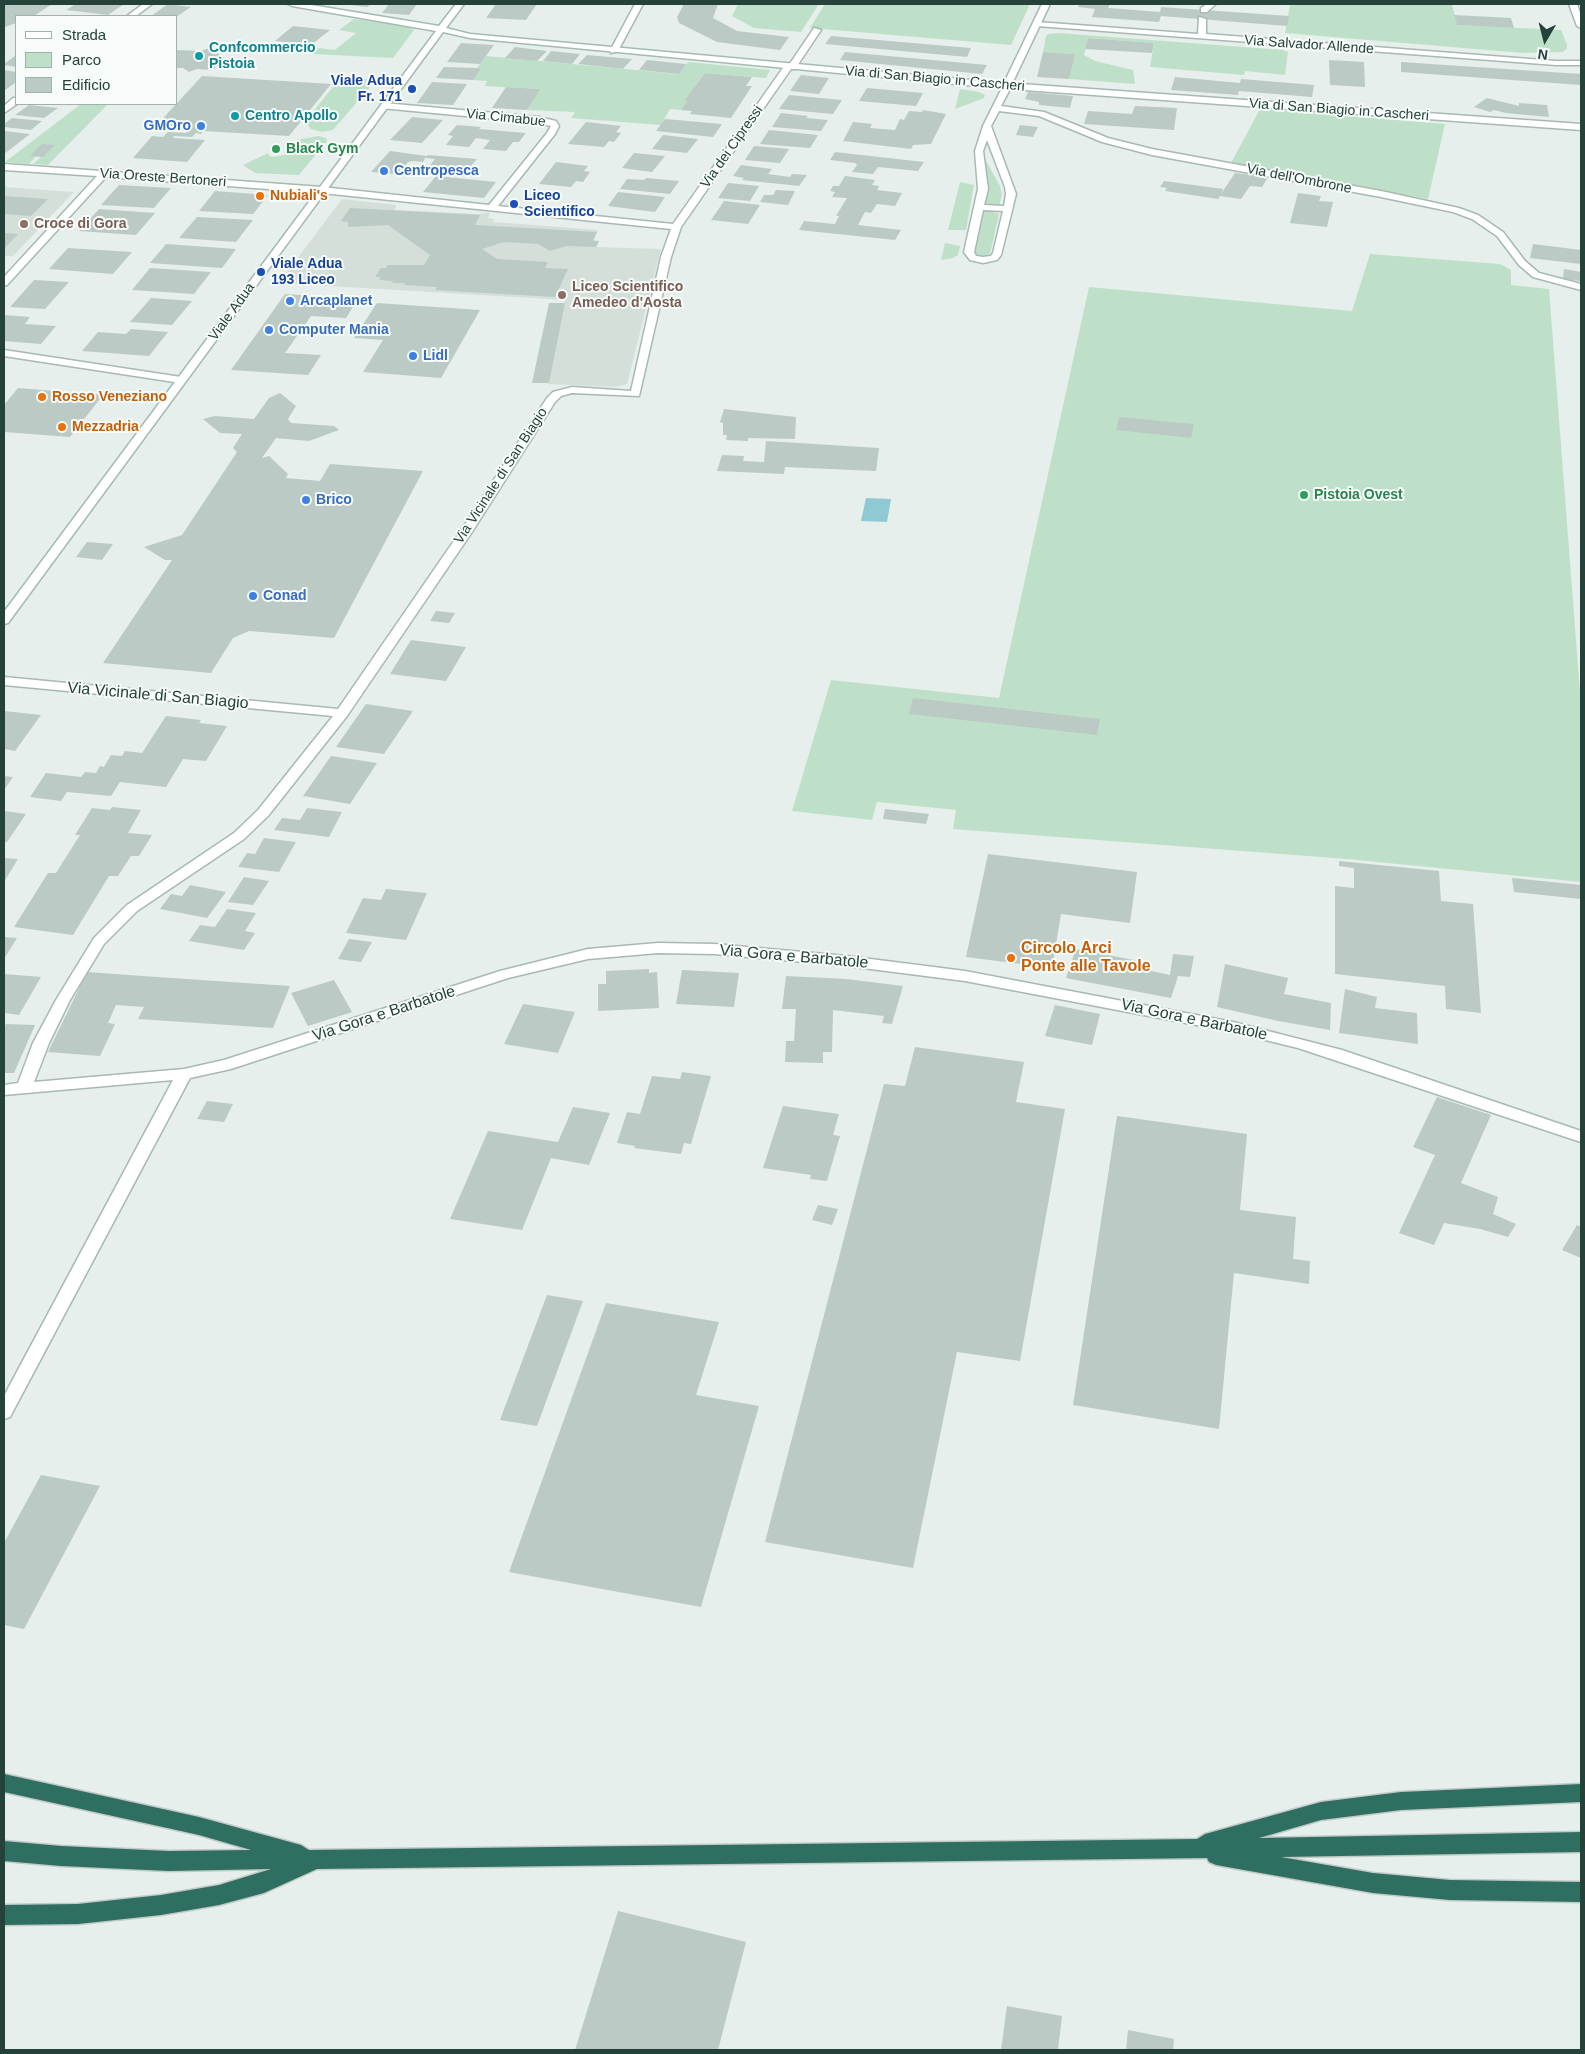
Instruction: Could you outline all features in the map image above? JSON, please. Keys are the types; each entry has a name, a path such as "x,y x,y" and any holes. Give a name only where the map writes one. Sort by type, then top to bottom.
{"highway":[{"path":"4,1783 199,1826 317,1859"},
{"path":"1185,1850 1321,1811 1401,1801 1581,1793"},
{"path":"4,1851 61,1856 169,1861 1185,1850 1581,1842"},
{"path":"1185,1850 1373,1883 1450,1890 1581,1892"},
{"path":"4,1914 86,1913 161,1905 219,1895 264,1883 317,1859"}],"street":[{"path":"132,15 148,4"},
{"name":"Via di San Biagio in Cascheri","path":"292,4 441,28 470,36 614,51 1007,86 1581,127"},
{"name":"Viale Adua","path":"4,620 460,4"},
{"path":"614,51 639,4"},
{"path":"987,126 996,156 1010,186 1011,194 997,255 980,260 971,257 969,252 983,185 978,154 987,126 1038,24 1046,4"},
{"path":"1573,4 1581,26"},
{"path":"1202,19 1202,33 1209,28 1212,20"},
{"name":"Via Salvador Allende","path":"1038,24 1202,33 1556,63 1581,63"},
{"name":"Via dei Cipressi","path":"676,227 816,30"},
{"path":"4,110 15,101"},
{"name":"Via Cimabue","path":"384,106 539,120 553,123 554,126 551,134 492,207"},
{"name":"Via dell'Ombrone","path":"996,108 1041,114 1105,140 1152,152 1456,210 1475,217 1500,234 1522,263 1536,275 1581,287"},
{"name":"Via Oreste Bertoneri","path":"4,167 322,190"},
{"path":"4,282 104,174"},
{"path":"322,190 676,227"},
{"path":"979,207 1008,208"},
{"name":"Via Vicinale di San Biagio","path":"24,1088 42,1043 63,1000 93,950 109,930 143,900 248,829 263,813 342,713 466,532 550,400 557,394 572,390 635,394 668,249 676,227"},
{"path":"4,353 181,380"},
{"name":"Via Vicinale di San Biagio","path":"4,682 342,713"},
{"name":"Via Gora e Barbatole","path":"4,1090 184,1074 238,1062 533,966 610,951 658,948 714,949 828,959 929,971 1025,986 1214,1023 1318,1048 1581,1137"},
{"path":"4,1412 184,1074"}],"shaded area":[{"name":"Croce di Gora","path":"4,187 74,192 13,256 4,256"},
{"name":"Liceo Scientifico Amedeo d'Aosta","path":"342,199 396,205 395,210 490,213 488,218 494,219 493,222 598,230 593,240 599,241 596,247 661,249 627,384 614,387 548,384 565,300 279,283"}],"green space":[{"path":"738,4 819,4 801,32 754,28 732,16"},
{"path":"825,4 1030,4 1011,45 810,28"},
{"path":"1285,4 1452,4 1457,25 1561,30 1567,49 1562,52 1523,53 1285,33 1290,5"},
{"path":"354,19 407,26 414,30 393,58 312,54 319,48 335,50 356,33 339,30"},
{"path":"1058,33 1283,50 1288,52 1285,75 1245,71 1244,75 1150,67 1154,43 1088,38 1084,55 1095,61 1133,70 1135,84 1069,79 1074,54 1043,52 1046,36"},
{"path":"486,56 678,74 688,62 770,70 766,78 705,73 685,100 687,101 681,110 670,109 661,125 571,118 575,112 527,110 539,89 485,86 487,81 473,80 481,69 477,68"},
{"path":"340,79 376,80 333,130 322,132 311,129 305,122 336,83"},
{"path":"960,89 979,92 985,95 984,98 955,109"},
{"path":"80,105 107,105 48,165 33,164 41,157 36,156 29,164 5,162"},
{"path":"1260,109 1445,124 1428,199 1231,163"},
{"path":"319,136 326,138 327,141 299,175 255,173 243,165 268,153 269,156 274,157 284,155 301,139"},
{"path":"983,149 985,159 1000,186 1002,194 999,207 983,206"},
{"path":"960,182 974,185 966,230 948,230"},
{"path":"987,210 999,214 990,254 985,256 974,255 972,254 981,212"},
{"path":"945,243 960,246 958,255 941,260"},
{"name":"Pistoia Ovest","path":"1370,254 1500,264 1511,270 1511,285 1549,289 1581,705 1581,882 1347,859 953,829 956,810 877,802 872,820 792,811 831,680 999,698 1089,287 1352,311"}],"water":[{"path":"866,498 891,499 887,522 861,521"}],"building":[{"path":"4,4 52,4 36,15 15,15 15,23 5,27"},
{"path":"76,4 124,4 108,15 66,10"},
{"path":"168,4 191,7 178,16 152,15"},
{"path":"342,4 371,4 367,7"},
{"path":"389,4 417,4 409,15 382,13"},
{"path":"496,4 537,4 526,20 486,18"},
{"path":"684,4 718,4 713,18 737,31 789,37 780,50 717,42 679,23 677,17"},
{"path":"1080,4 1110,4 1108,8 1160,12 1161,7 1289,16 1287,26 1161,16 1159,22 1092,17 1095,9 1078,7"},
{"path":"1454,15 1511,18 1514,28 1457,25"},
{"path":"293,26 330,30 311,45 275,41"},
{"path":"831,36 971,48 967,57 825,44"},
{"path":"1088,38 1154,43 1152,53 1085,49"},
{"path":"461,43 494,45 480,64 447,62"},
{"path":"515,47 547,51 537,61 505,58"},
{"name":"Confcommercio Pistoia","path":"210,48 230,62 219,64 213,70 197,69 189,72 183,68 178,68 178,50 200,51"},
{"path":"551,51 580,54 572,64 543,61"},
{"path":"845,52 987,65 982,74 840,60"},
{"path":"1043,52 1075,54 1069,79 1037,77"},
{"path":"587,55 632,59 623,69 578,64"},
{"path":"15,56 15,67 4,64"},
{"path":"647,60 686,64 679,74 639,70"},
{"path":"1329,60 1364,62 1365,87 1330,85"},
{"path":"1401,62 1581,74 1581,85 1401,72"},
{"path":"444,67 481,69 473,80 436,78"},
{"path":"4,70 15,72 15,83 4,91"},
{"path":"705,73 752,77 746,86 752,86 731,118 690,114 692,111 681,110 687,101 684,101"},
{"path":"801,75 829,78 819,94 790,91"},
{"name":"Centro Apollo","path":"202,76 331,84 289,136 203,131 201,134 196,133 192,137 174,136 173,138 205,140 187,162 133,158 152,136 163,137 168,132 186,133 188,130 154,128 175,105 178,105 178,102"},
{"path":"1175,77 1240,83 1241,79 1314,85 1312,97 1239,91 1238,95 1171,90"},
{"path":"432,82 467,84 453,105 417,103"},
{"path":"506,87 540,89 527,110 492,108"},
{"path":"867,88 923,93 916,106 859,101"},
{"path":"1028,92 1073,96 1070,108 1039,105 1039,102 1025,99"},
{"path":"789,95 842,100 833,114 779,109"},
{"path":"1487,98 1519,106 1519,103 1547,105 1549,117 1494,110 1490,112 1474,107"},
{"path":"29,105 58,108 44,118 15,115"},
{"path":"1135,106 1177,108 1174,130 1084,124 1088,111 1132,114"},
{"path":"923,110 946,114 931,144 913,145 911,149 843,141 853,122 872,124 870,128 895,130 900,119 904,120 909,111 922,112"},
{"path":"781,113 828,120 821,131 772,127"},
{"path":"412,117 443,120 422,143 390,140"},
{"path":"12,118 42,121 31,130 4,127 4,124"},
{"path":"665,119 722,124 713,137 656,131"},
{"path":"586,122 621,126 616,132 621,133 614,142 609,141 604,147 568,144"},
{"path":"457,125 526,133 519,142 513,142 506,151 483,149 490,140 476,138 469,147 446,145 453,136 448,135"},
{"path":"1020,125 1038,127 1033,137 1016,135"},
{"path":"769,130 818,135 810,148 760,144"},
{"path":"4,131 30,134 4,154"},
{"path":"663,135 698,139 687,153 652,149"},
{"path":"42,144 55,145 43,157 30,156"},
{"path":"754,146 789,149 780,163 745,160"},
{"path":"390,151 427,156 477,159 468,169 430,165 435,159 425,158 423,162 408,162 398,174 371,172"},
{"path":"835,152 924,162 918,171 878,167 873,174 852,172 857,165 855,163 830,160"},
{"path":"634,153 665,156 652,172 622,168"},
{"path":"556,162 588,166 584,171 590,172 583,182 576,181 571,187 539,184"},
{"path":"741,165 772,169 768,174 790,177 792,174 807,175 799,186 742,180 744,178 733,176"},
{"path":"1235,173 1268,177 1262,187 1250,186 1241,199 1220,196 1218,199 1165,191 1167,188 1160,187 1164,181 1223,189 1221,194"},
{"path":"436,176 496,182 484,198 423,192"},
{"path":"845,176 875,180 872,185 879,186 877,190 902,193 895,206 877,204 871,213 865,212 858,225 901,230 895,240 799,230 804,221 835,224 839,216 836,216 847,198 832,197 835,192 830,191 833,186 839,186"},
{"path":"646,178 679,181 670,194 620,189 627,179 644,180"},
{"path":"728,183 759,186 750,201 718,198"},
{"path":"119,185 171,188 154,208 101,205"},
{"path":"776,190 795,191 788,205 760,202 764,195 773,195"},
{"path":"215,191 268,195 253,214 199,211"},
{"path":"618,192 665,197 655,212 608,206"},
{"path":"1298,193 1321,196 1319,201 1333,202 1327,227 1290,223"},
{"path":"4,196 48,199 31,216 4,214"},
{"path":"724,201 760,205 748,224 711,220"},
{"path":"350,208 480,215 475,225 597,232 593,241 599,241 596,247 567,246 550,251 538,244 504,242 482,249 497,259 548,262 545,268 568,269 555,297 435,290 437,287 404,285 405,283 392,283 393,281 379,280 381,277 375,277 381,268 386,268 388,265 424,265 430,255 388,225 348,227 348,222 341,221"},
{"path":"99,209 155,213 136,235 79,231"},
{"path":"197,217 253,220 236,242 179,238"},
{"path":"4,233 18,234 4,249"},
{"path":"166,244 236,249 222,268 150,263"},
{"path":"1533,244 1581,250 1581,264 1530,258"},
{"path":"68,248 132,252 113,274 49,269"},
{"path":"150,268 211,272 194,294 132,290"},
{"path":"1564,269 1581,272 1580,281 1563,279"},
{"path":"34,280 69,282 45,309 10,307"},
{"path":"285,294 358,299 346,318 311,316 285,353 321,355 308,375 231,370"},
{"path":"151,298 192,301 172,325 130,322"},
{"name":"Lidl","path":"377,303 480,310 441,378 363,372 383,340 354,338"},
{"path":"549,303 565,303 549,383 532,383"},
{"path":"4,315 30,317 25,324 56,326 41,344 4,341"},
{"path":"131,329 168,332 149,356 82,351 98,332 126,334"},
{"path":"18,388 103,395 70,437 4,432 4,405"},
{"name":"Conad","path":"280,393 296,406 288,419 291,423 334,426 339,430 309,441 276,438 262,458 269,456 288,474 286,478 320,481 330,464 423,471 334,638 249,631 233,638 211,673 103,663 172,560 165,560 144,547 182,535 237,452 233,448 242,434 220,433 203,419 215,416 254,419 269,398"},
{"path":"724,409 796,417 795,439 748,438 748,441 726,440 727,435 723,435 723,423 720,422"},
{"path":"1119,417 1194,424 1191,438 1116,430"},
{"path":"766,441 879,448 876,471 785,467 784,474 717,471 722,455 744,456 743,461 764,462"},
{"path":"87,542 113,544 102,560 76,557"},
{"path":"436,611 455,613 449,623 430,621"},
{"path":"411,640 466,647 446,681 390,674"},
{"path":"913,698 1100,719 1097,735 909,714"},
{"path":"366,704 413,711 384,754 336,747"},
{"path":"4,711 41,715 15,751 4,749"},
{"path":"166,716 201,720 199,723 227,726 206,761 183,759 166,787 120,782 111,796 67,792 61,801 30,797 46,773 81,777 85,772 96,773 100,766 104,767 111,755 122,756 125,751 142,753"},
{"path":"331,756 377,763 350,804 303,796"},
{"path":"4,776 13,777 4,790"},
{"path":"112,807 141,810 128,833 152,835 139,856 131,856 118,876 109,876 73,935 14,927 48,873 56,873 80,835 75,835 92,808 110,810"},
{"path":"307,808 342,812 329,837 274,830 282,818 300,820"},
{"path":"885,809 929,814 926,824 883,819"},
{"path":"4,811 26,814 7,842 4,842"},
{"path":"264,838 296,842 279,872 238,867 247,853 255,854"},
{"path":"988,854 1137,872 1130,923 1061,914 1052,968 966,957"},
{"path":"4,858 18,859 4,882"},
{"path":"1339,861 1439,871 1441,901 1473,904 1481,1013 1446,1009 1445,986 1335,974 1335,886 1354,888 1354,868 1339,866"},
{"path":"244,877 269,881 253,905 228,902"},
{"path":"1512,878 1581,885 1581,899 1514,892"},
{"path":"190,885 226,892 207,918 160,909 171,894 182,896"},
{"path":"386,889 427,893 406,940 346,933 363,898 381,900"},
{"path":"227,909 256,913 245,931 255,933 244,950 189,941 200,925 215,927"},
{"path":"4,937 17,938 4,959"},
{"path":"349,939 372,942 361,962 338,959"},
{"path":"1076,949 1139,961 1138,968 1170,975 1173,954 1194,956 1190,977 1178,976 1171,998 1066,978"},
{"path":"1225,964 1288,978 1284,994 1331,1003 1330,1030 1278,1021 1217,1007"},
{"path":"649,969 649,973 657,972 659,1008 598,1011 598,984 606,984 606,971"},
{"path":"682,970 739,973 734,1007 676,1004"},
{"path":"87,972 290,986 273,1028 138,1019 144,1007 116,1005 108,1023 115,1024 100,1056 48,1052"},
{"path":"4,974 41,977 19,1015 4,1013"},
{"path":"786,976 846,979 903,986 892,1024 882,1023 884,1016 833,1010 832,1052 823,1052 823,1063 785,1062 786,1041 794,1041 796,1009 782,1009"},
{"path":"334,980 352,1012 308,1026 291,993"},
{"path":"1345,989 1377,997 1375,1008 1417,1013 1418,1044 1339,1033"},
{"path":"523,1004 575,1012 558,1053 504,1044"},
{"path":"1055,1005 1100,1014 1092,1045 1045,1036"},
{"path":"6,1024 35,1025 14,1073 4,1073 4,1028"},
{"path":"915,1047 1024,1062 1016,1102 1065,1109 1020,1361 957,1352 913,1568 765,1542 884,1084 905,1086"},
{"path":"682,1072 711,1076 691,1144 684,1143 681,1154 634,1148 635,1146 617,1143 627,1112 640,1114 652,1076 680,1079"},
{"path":"1437,1097 1491,1115 1461,1183 1498,1197 1493,1214 1516,1224 1508,1237 1480,1229 1444,1223 1434,1245 1399,1233 1435,1155 1413,1147"},
{"path":"207,1101 233,1104 224,1122 197,1119"},
{"path":"783,1106 839,1114 833,1135 840,1136 827,1181 810,1179 811,1175 763,1168"},
{"path":"573,1107 610,1113 589,1165 551,1158 522,1230 450,1219 488,1131 558,1142"},
{"path":"1117,1116 1247,1134 1240,1210 1296,1217 1293,1259 1310,1261 1309,1284 1234,1273 1219,1429 1073,1405"},
{"path":"818,1205 838,1209 832,1225 812,1220"},
{"path":"1577,1225 1581,1227 1581,1258 1562,1250"},
{"path":"547,1295 583,1301 537,1426 500,1420"},
{"path":"606,1303 719,1322 696,1395 759,1406 701,1607 509,1572"},
{"path":"41,1475 100,1486 24,1629 4,1625 4,1543"},
{"path":"618,1911 746,1942 718,2050 575,2050"},
{"path":"1007,2006 1062,2016 1058,2050 1001,2050"},
{"path":"1128,2030 1174,2039 1173,2050 1126,2050"}],"tunnel":[{"path":"1202,19 1204,10"}],"place":[{"name":"Confcommercio Pistoia","path":"199,56"},
{"name":"Viale Adua Fr. 171","path":"412,89"},
{"name":"Centro Apollo","path":"235,116"},
{"name":"GMOro","path":"201,126"},
{"name":"Black Gym","path":"276,149"},
{"name":"Centropesca","path":"384,171"},
{"name":"Nubiali's","path":"260,196"},
{"name":"Liceo Scientifico","path":"514,204"},
{"name":"Croce di Gora","path":"24,224"},
{"name":"Viale Adua 193 Liceo","path":"261,272"},
{"name":"Liceo Scientifico Amedeo d'Aosta","path":"562,295"},
{"name":"Arcaplanet","path":"290,301"},
{"name":"Computer Mania","path":"269,330"},
{"name":"Lidl","path":"413,356"},
{"name":"Rosso Veneziano","path":"42,397"},
{"name":"Mezzadria","path":"62,427"},
{"name":"Pistoia Ovest","path":"1304,495"},
{"name":"Brico","path":"306,500"},
{"name":"Conad","path":"253,596"},
{"name":"Circolo Arci Ponte alle Tavole","path":"1011,958"}]}
